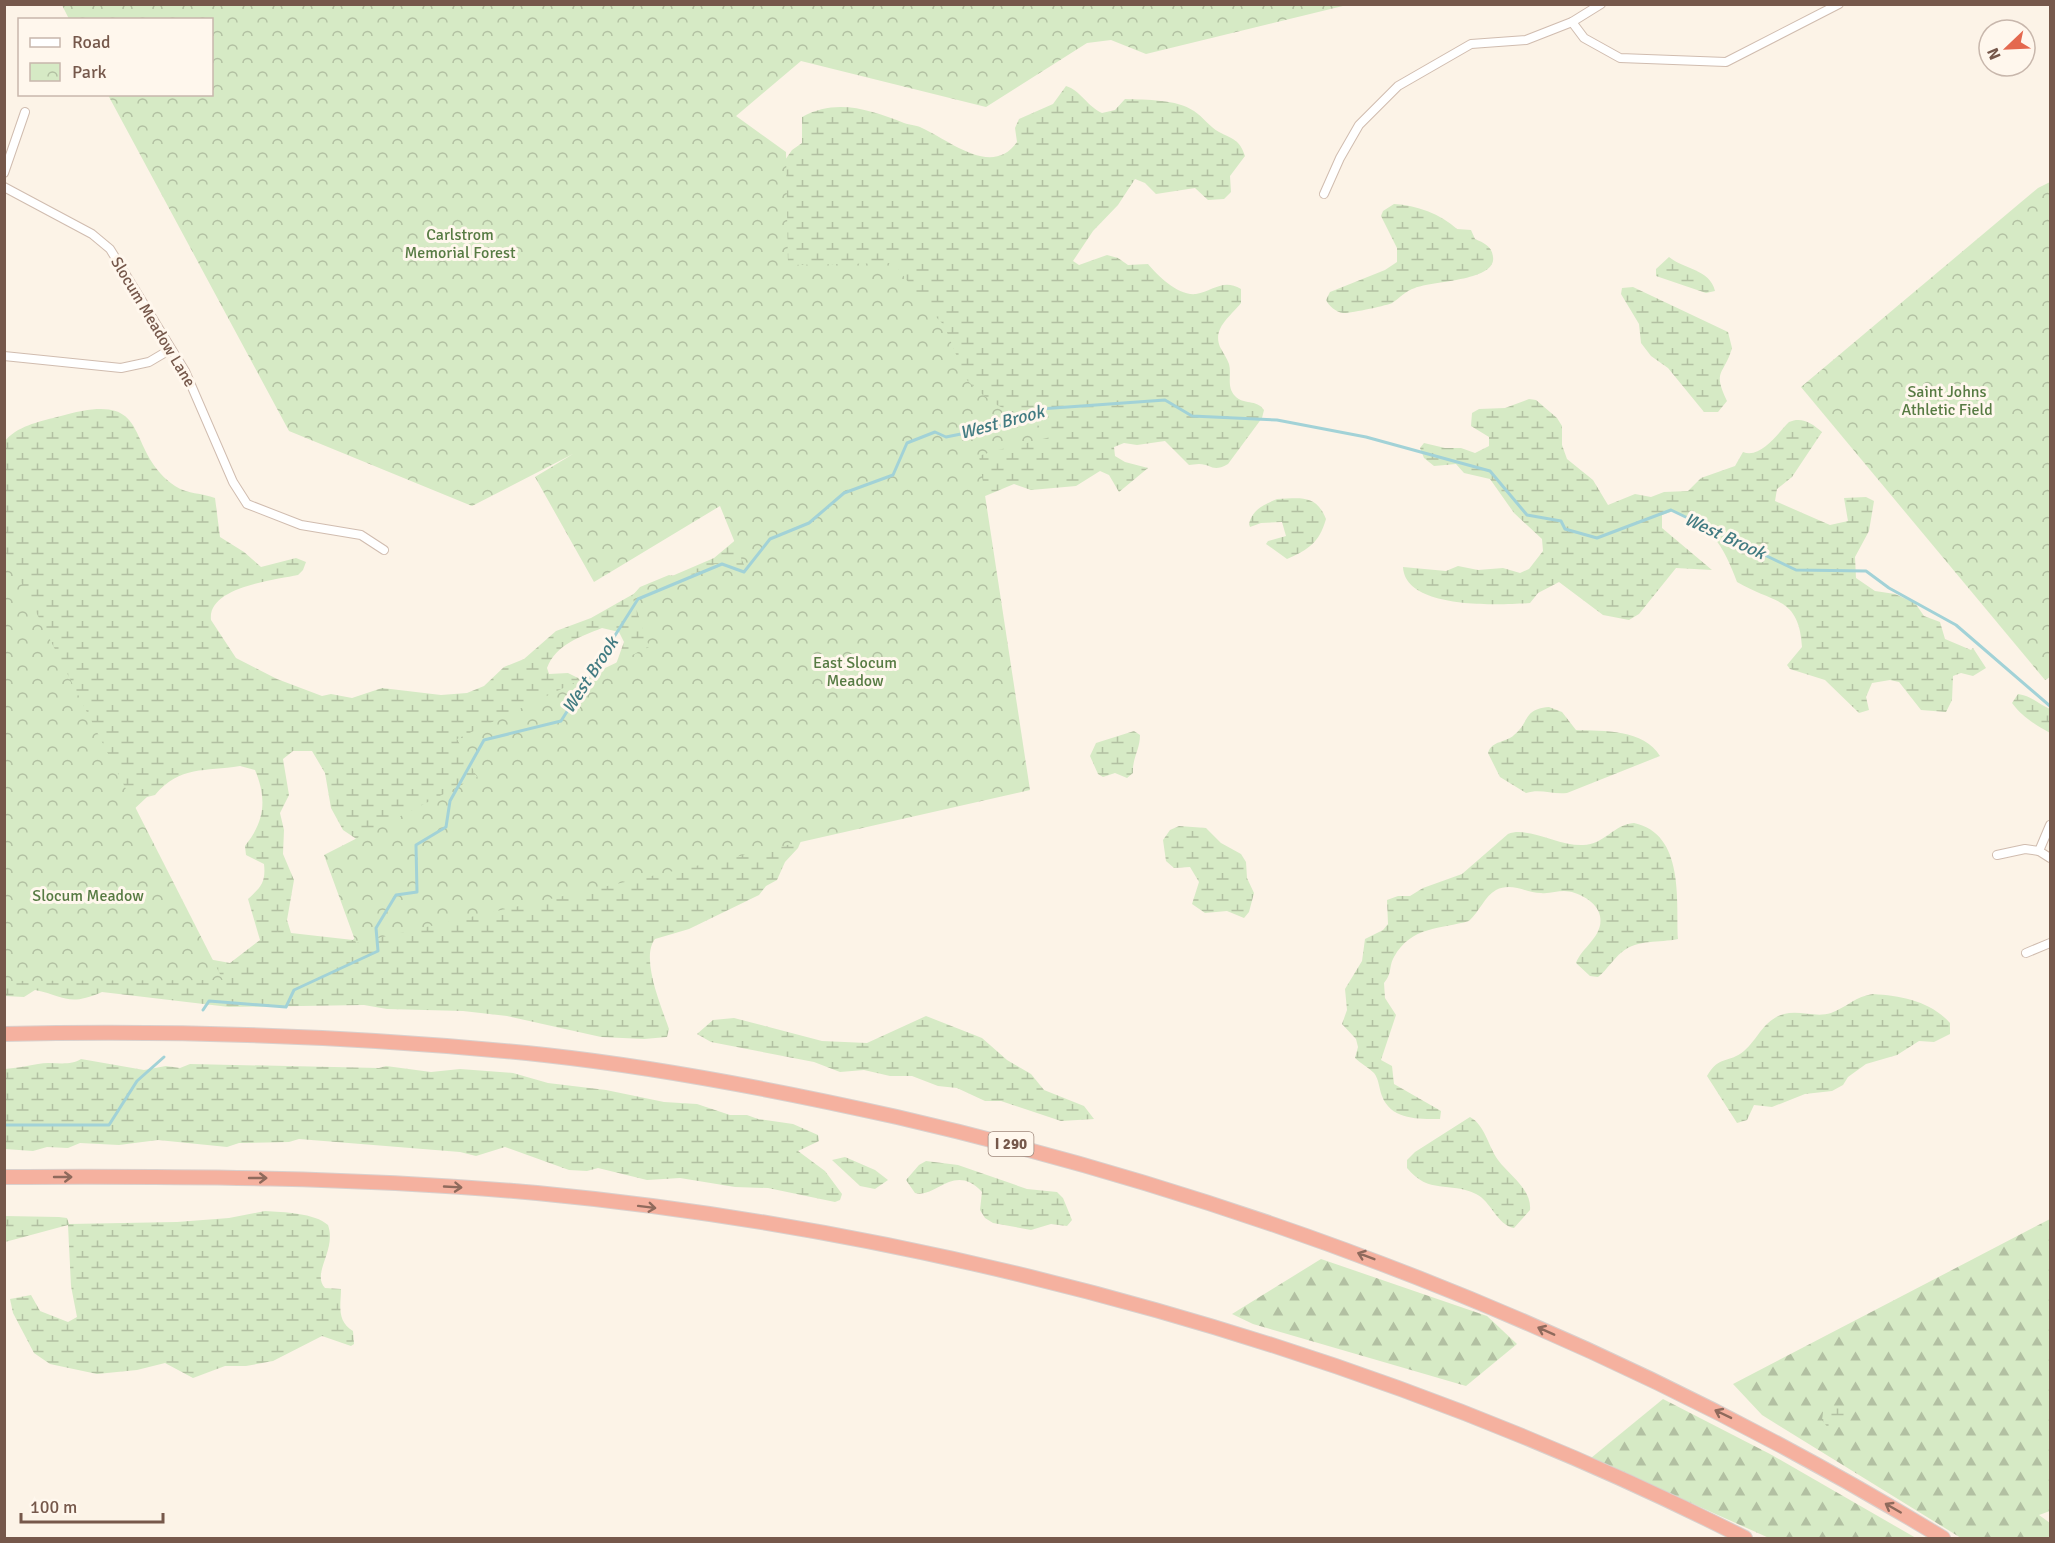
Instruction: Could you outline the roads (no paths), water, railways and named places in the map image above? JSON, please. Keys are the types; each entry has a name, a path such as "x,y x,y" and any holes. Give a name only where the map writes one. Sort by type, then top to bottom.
{"highway":[{"name":"I 290","path":"4,1034 280,1036 419,1044 549,1056 757,1087 1036,1150 1137,1179 1346,1249 1495,1307 1730,1418 1805,1458 1943,1539"},
{"path":"4,1177 273,1178 476,1188 675,1210 866,1242 1030,1278 1130,1304 1198,1323 1352,1373 1518,1436 1745,1539"}],"street":[{"path":"1324,194 1344,150 1359,125 1398,86 1471,44 1526,40 1572,22 1601,4"},
{"path":"1572,22 1584,38 1620,58 1726,62 1839,4"},
{"path":"4,173 25,112"},
{"name":"Slocum Meadow Lane","path":"4,187 102,241 117,259 192,384 233,482 247,504 301,525 361,535 384,550"},
{"path":"4,356 121,368 149,362 171,349"},
{"path":"2039,851 2050,825"},
{"path":"1997,855 2025,849 2039,851 2050,858"},
{"path":"2026,952 2050,943"}],"waterway":[{"name":"West Brook","path":"203,1010 209,1001 286,1007 294,990 378,951 376,928 396,895 417,892 416,845 446,827 450,801 484,740 561,721 638,599 722,564 744,572 770,539 809,523 844,493 893,475 907,443 935,432 946,437 1006,425 1040,409 1165,400 1192,416 1277,420 1366,437 1490,471 1527,515 1561,521 1565,529 1597,538 1671,510 1796,570 1866,571 1889,588 1956,625 2050,706"},
{"name":"West Brook","path":"4,1125 109,1125 137,1081 164,1057"}],"park label":[{"name":"Carlstrom Memorial Forest","path":"460,244"},
{"name":"Saint Johns Athletic Field","path":"1947,401"},
{"name":"East Slocum Meadow","path":"855,672"},
{"name":"Slocum Meadow","path":"88,896"}]}
